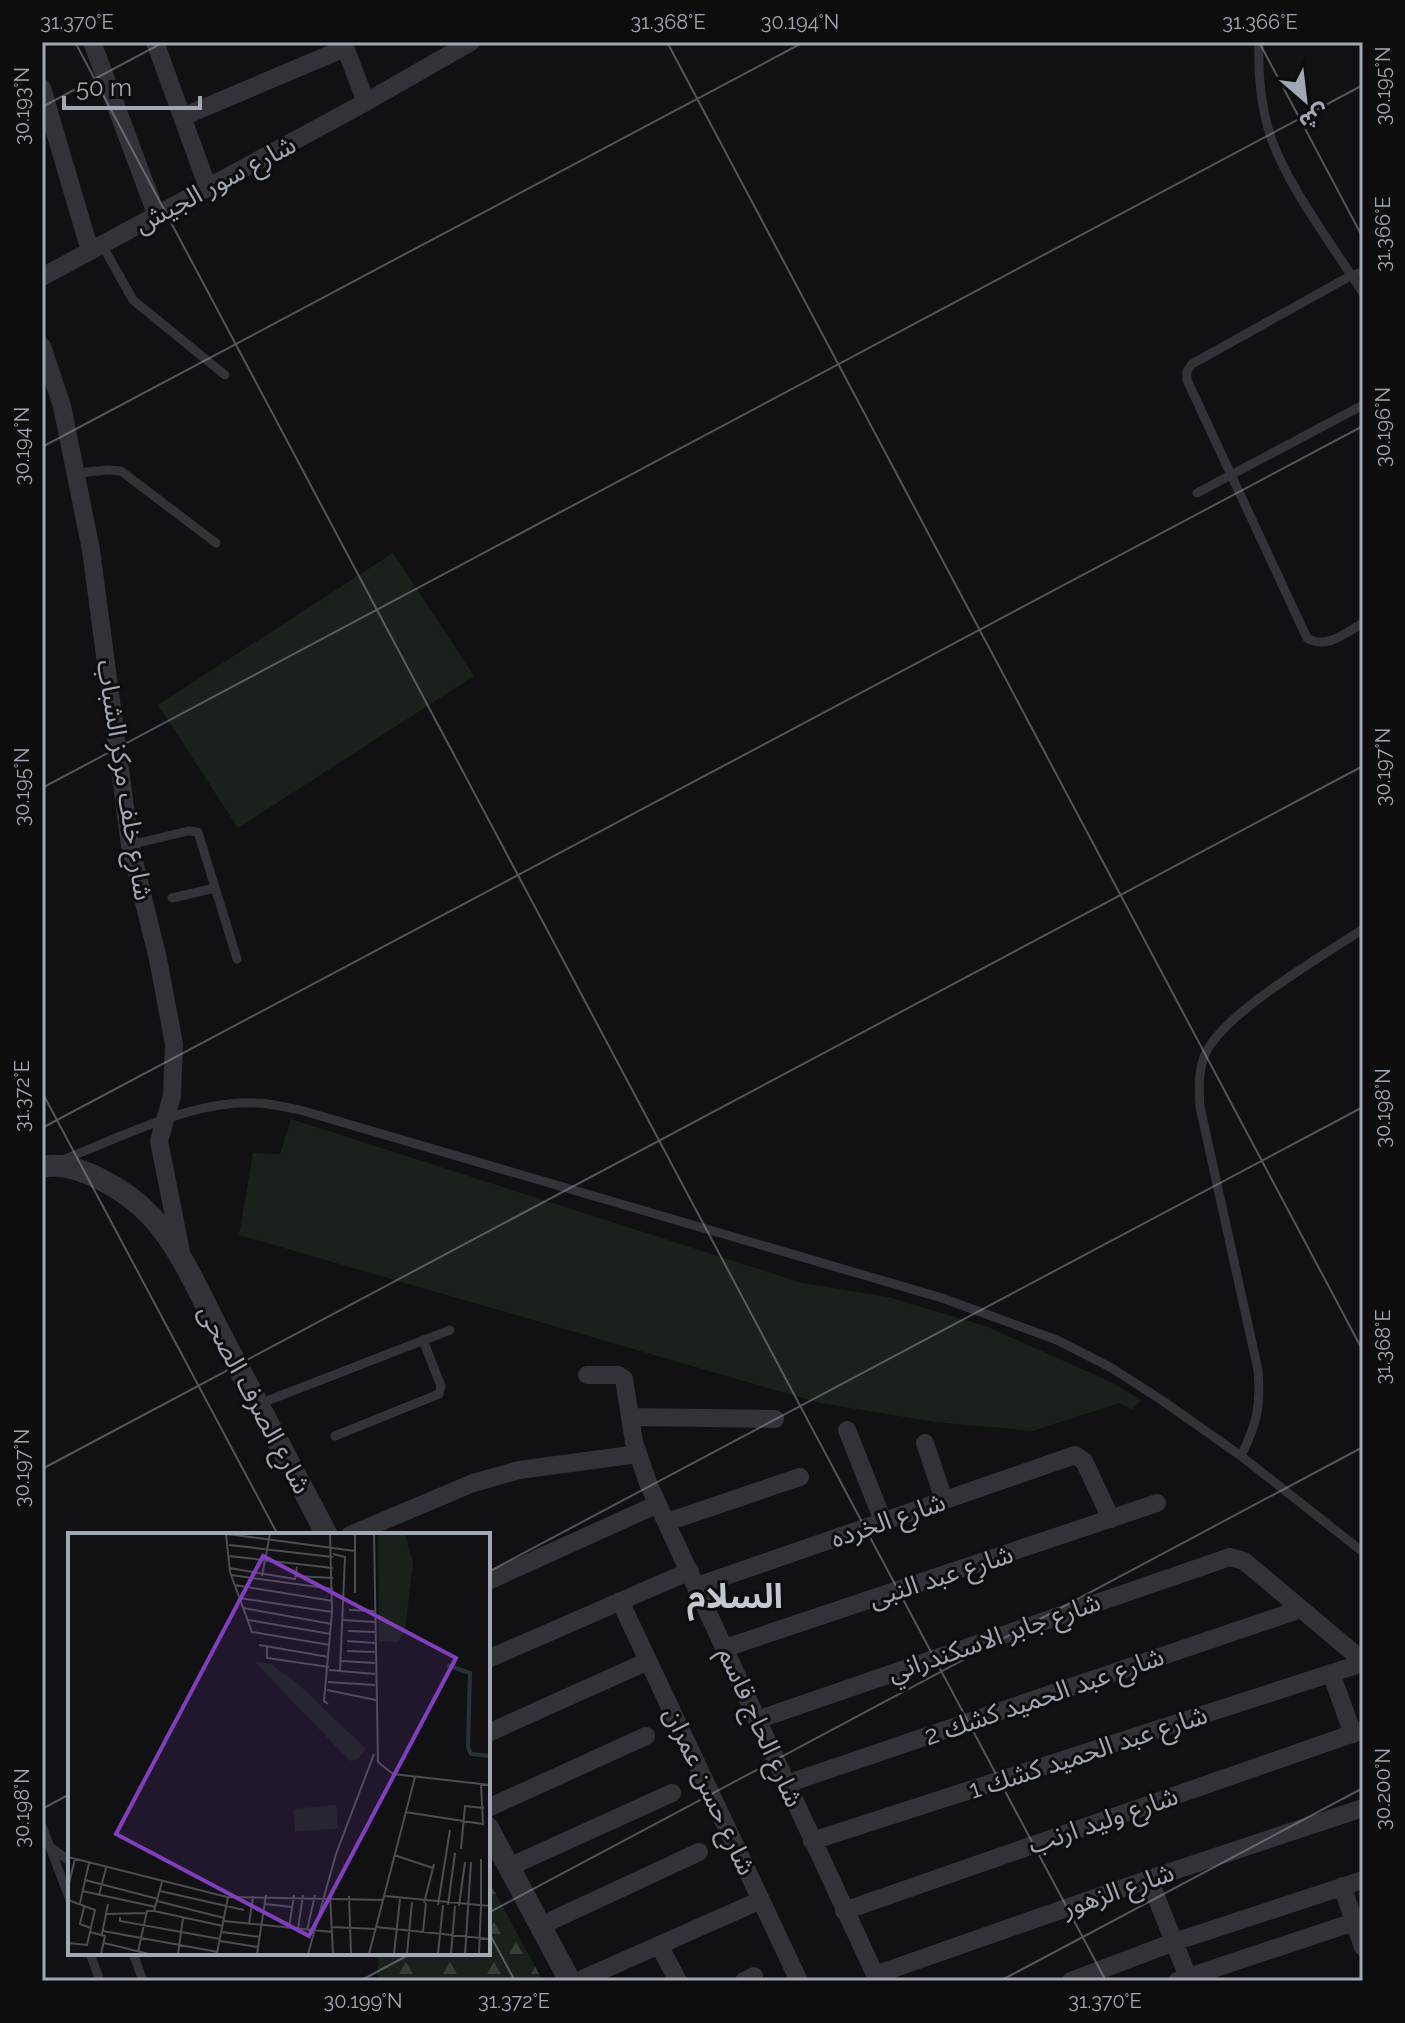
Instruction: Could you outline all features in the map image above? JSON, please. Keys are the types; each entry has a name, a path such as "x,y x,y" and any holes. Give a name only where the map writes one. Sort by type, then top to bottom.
{"street":[{"path":"92,42 157,216"},
{"path":"155,42 208,188"},
{"path":"433,42 440,60"},
{"name":"شارع سور الجيش","path":"42,277 471,42"},
{"path":"182,117 344,45 366,102"},
{"path":"42,88 96,248"},
{"name":"شارع خلف مركز الشباب","path":"42,346 62,406 77,473 91,550 130,845 158,959 174,1044 175,1070 159,1141 183,1263"},
{"name":"شارع الصرف الصحى","path":"45,1166 72,1169 115,1186 151,1216 183,1263 326,1533"},
{"name":"شارع الحاج قاسم","path":"587,1375 618,1375 624,1379 638,1454 658,1504 876,1978"},
{"path":"630,1417 775,1419"},
{"path":"847,1430 883,1521"},
{"path":"925,1443 944,1500"},
{"path":"355,1533 473,1483 519,1470 638,1454"},
{"name":"شارع الخرده","path":"490,1658 620,1601 883,1521 1079,1455 1111,1519"},
{"path":"667,1522 800,1477"},
{"name":"شارع عبد النبى","path":"725,1648 1157,1503"},
{"path":"490,1580 658,1504"},
{"name":"شارع جابر الاسكندراني","path":"757,1720 1230,1557 1244,1561 1301,1609"},
{"name":"شارع حسن عمران","path":"620,1601 799,1981"},
{"path":"1301,1609 1363,1662"},
{"name":"شارع عبد الحميد كشك 2","path":"786,1784 1301,1609"},
{"path":"490,1732 648,1661"},
{"name":"شارع عبد الحميد كشك 1","path":"812,1841 1363,1662"},
{"path":"1331,1673 1358,1732"},
{"name":"شارع وليد ارنب","path":"844,1911 1358,1732"},
{"path":"490,1807 646,1736"},
{"path":"509,1867 672,1793"},
{"name":"شارع الزهور","path":"876,1978 1149,1879 1363,1808"},
{"path":"490,1832 570,1981"},
{"path":"540,1926 699,1852"},
{"path":"1149,1879 1174,1942 1182,1979 1359,1920"},
{"path":"1071,1981 1174,1942 1363,1880"},
{"path":"1342,1886 1359,1920 1363,1947"},
{"path":"578,1981 761,1900"},
{"path":"659,1945 678,1981"}],"lane":[{"path":"1259,42 1261,96 1268,130 1282,162 1363,293"},
{"path":"96,248 133,300 225,375"},
{"path":"1363,272 1352,275 1192,364 1187,371 1190,388 1307,638 1315,643 1325,643 1363,623"},
{"path":"1197,493 1363,405"},
{"path":"77,473 121,471 216,543"},
{"path":"130,845 188,831 198,832 237,959"},
{"path":"172,898 215,888"},
{"path":"1241,1456 1255,1429 1260,1400 1258,1370 1200,1107 1201,1068 1217,1033 1236,1016 1363,929"},
{"path":"45,1166 165,1121 222,1104 257,1103 300,1110 942,1298 1057,1340 1110,1367 1241,1456 1363,1552"},
{"path":"258,1404 450,1330"},
{"path":"335,1436 439,1394 441,1386 423,1340"},
{"path":"42,1826 68,1895"},
{"path":"50,1847 68,1860"},
{"path":"91,1955 100,1981"},
{"path":"134,1955 143,1981"}],"green space":[{"path":"393,553 474,676 238,828 158,705"},
{"path":"291,1119 802,1283 888,1297 988,1327 1111,1382 1141,1400 1132,1410 1119,1403 1033,1431 935,1422 820,1403 239,1235 253,1153 280,1154"},
{"path":"493,1889 543,1981 377,1981 379,1955 490,1955 490,1891"}],"district":[{"name":"السلام","path":"735,1596"}]}
